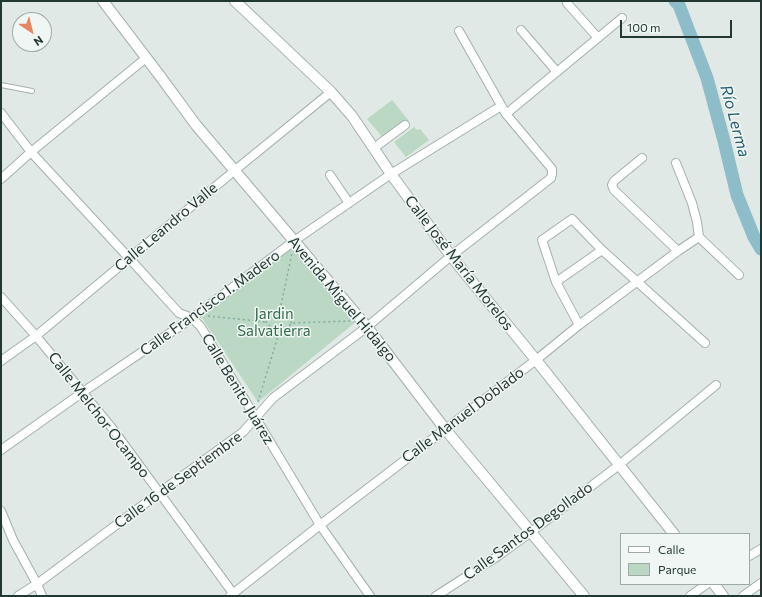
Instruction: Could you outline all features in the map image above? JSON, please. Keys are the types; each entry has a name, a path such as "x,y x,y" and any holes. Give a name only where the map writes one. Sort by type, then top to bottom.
{"street":[{"name":"Avenida Miguel Hidalgo","path":"102,1 196,125 367,327 445,429 584,596"},
{"name":"Calle José María Morelos","path":"235,1 331,92 352,116 391,174 451,256 536,360 673,533"},
{"path":"567,3 598,38"},
{"path":"459,32 506,114 622,18"},
{"path":"521,30 557,72"},
{"path":"1,179 31,152 146,58"},
{"name":"Calle Leandro Valle","path":"1,361 36,336 331,92"},
{"name":"Calle Francisco I. Madero","path":"1,450 192,318 294,242 391,174 501,106"},
{"name":"Calle Benito Juárez","path":"1,113 31,152 179,313 192,318 201,327 320,525 370,596"},
{"name":"Calle 16 de Septiembre","path":"18,596 37,584 159,492 243,432 273,398 367,327 451,256 551,178 552,169 506,114"},
{"path":"374,148 405,125"},
{"path":"642,158 614,180 612,185 614,190 678,251"},
{"path":"676,163 692,203 699,237 739,275"},
{"path":"330,175 349,203"},
{"path":"579,325 556,282 542,240 572,218 602,250 705,343"},
{"name":"Calle Manuel Doblado","path":"233,595 320,525 536,360 579,325 699,237"},
{"path":"556,282 602,250"},
{"name":"Calle Melchor Ocampo","path":"1,297 36,336 112,428 233,595"},
{"name":"Calle Santos Degollado","path":"436,596 498,556 531,532 619,465 716,385"},
{"path":"1,511 13,540 42,596"},
{"path":"750,555 761,548"},
{"path":"742,596 761,583"},
{"path":"690,596 706,585"},
{"path":"715,585 723,596"}],"lane":[{"path":"1,85 32,91"}],"path":[{"path":"266,322 280,310 292,252"},
{"path":"280,310 292,323"},
{"path":"207,316 266,322 278,336"},
{"path":"258,402 278,336 292,323 350,321"}],"green space":[{"path":"392,100 409,121 385,140 367,119"},
{"path":"414,127 417,130 420,129 429,140 406,157 394,142"},
{"name":"Jardin Salvatierra","path":"293,245 357,321 258,402 200,315"}],"waterway":[{"name":"Río Lerma","path":"675,1 679,5 707,78 737,195 754,237 761,249"}]}
